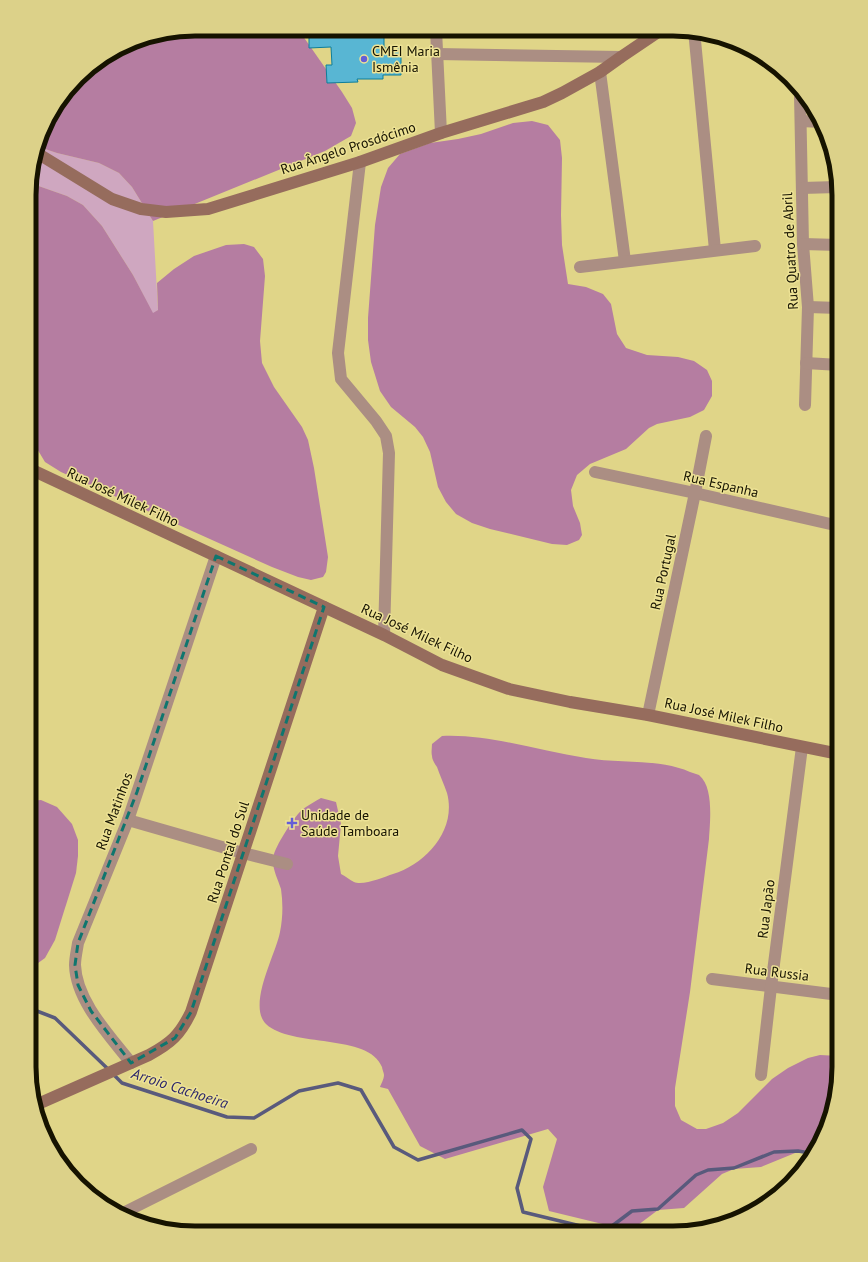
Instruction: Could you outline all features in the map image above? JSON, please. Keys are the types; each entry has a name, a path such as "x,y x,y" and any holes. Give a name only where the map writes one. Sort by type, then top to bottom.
{"street":[{"path":"436,36 441,133"},
{"name":"Rua Ângelo Prosdócimo","path":"41,155 112,199 141,209 166,212 208,209 360,162 441,133 543,102 600,72 652,36"},
{"path":"695,37 715,250"},
{"path":"437,54 621,56"},
{"path":"600,72 625,261"},
{"name":"Rua Quatro de Abril","path":"800,100 803,244 808,307 805,405"},
{"path":"801,121 814,122"},
{"path":"360,162 338,353 341,379 376,421 386,436 389,453 384,635"},
{"path":"802,188 832,187"},
{"path":"803,244 832,245"},
{"path":"580,267 755,246"},
{"path":"808,307 832,308"},
{"path":"806,363 832,365"},
{"name":"Rua Portugal","path":"648,715 706,436"},
{"name":"Rua José Milek Filho","path":"36,472 384,635 442,665 509,689 570,702 648,715 832,753"},
{"name":"Rua Espanha","path":"595,472 832,524"},
{"name":"Rua Matinhos","path":"131,1063 91,1011 78,985 75,965 78,943 128,820 216,556"},
{"name":"Rua Pontal do Sul","path":"40,1103 162,1048 175,1038 185,1025 191,1012 324,607"},
{"name":"Rua Japão","path":"761,1075 770,987 802,747"},
{"path":"128,820 243,854 287,864"},
{"name":"Rua Russia","path":"712,979 832,994"},
{"path":"128,1211 251,1148"}],"highlighted area":[{"path":"216,556 324,607 191,1012 175,1038 131,1063 91,1011 78,985 75,965 78,943 137,792"}],"shaded area":[{"path":"303,36 352,108 356,123 351,136 325,151 153,221 132,187 119,173 99,163 43,148 48,134 57,116 69,98 90,76 98,69 125,52 144,44 174,37"},
{"path":"532,121 548,125 560,140 562,158 562,245 568,284 586,287 603,294 611,304 617,334 626,348 647,355 678,357 694,361 707,370 712,381 712,396 704,410 690,417 657,424 649,428 626,449 590,464 577,475 571,490 573,506 580,523 582,535 579,540 567,545 552,544 490,529 472,523 456,514 446,502 438,487 430,452 423,437 415,427 391,407 380,391 371,362 368,340 368,318 375,225 381,187 388,168 400,154 430,143 481,134 513,123"},
{"path":"43,148 99,163 119,173 132,187 153,221 158,310 153,314 133,275 102,226 83,205 67,196 36,185"},
{"path":"36,185 67,196 83,205 102,226 133,275 153,313 158,310 157,283 174,269 194,256 226,245 244,244 254,247 263,259 265,276 260,341 262,363 274,387 302,427 308,440 328,557 326,572 323,577 311,580 298,577 272,567 61,472 45,462 36,447"},
{"path":"442,736 460,736 496,740 599,760 665,765 699,775 704,780 710,805 709,839 690,992 675,1088 675,1106 681,1120 697,1129 706,1129 723,1123 738,1113 772,1079 788,1068 808,1058 820,1055 832,1056 831,1088 827,1108 816,1137 808,1150 800,1151 761,1167 734,1169 722,1174 684,1208 658,1210 637,1226 611,1226 549,1211 543,1187 557,1139 548,1129 445,1159 420,1146 388,1089 380,1087 384,1074 382,1067 374,1056 362,1049 346,1045 293,1036 278,1031 266,1024 261,1015 261,992 280,932 282,915 281,889 276,876 273,858 276,849 287,830 303,809 321,798 336,802 341,824 338,856 341,874 354,882 363,883 374,881 393,874 417,862 436,844 443,832 449,807 447,793 432,757 432,744"},
{"path":"36,800 41,800 57,807 72,824 78,840 78,856 76,873 55,940 45,958 36,965"}],"building":[{"path":"309,36 384,36 384,48 401,48 401,75 383,75 383,79 357,79 358,82 327,83 326,65 332,65 331,47 309,48"}],"waterway":[{"name":"Arroio Cachoeira","path":"36,1011 55,1018 109,1070"},
{"name":"Arroio Cachoeira","path":"113,1074 122,1083 227,1117 254,1118 299,1091 338,1083 361,1090 394,1147 418,1160 522,1130 531,1139 517,1188 523,1212 581,1226"},
{"name":"Arroio Cachoeira","path":"612,1226 632,1211 658,1209 696,1175 708,1170 734,1168 774,1152 798,1151 807,1152"}],"place":[{"name":"CMEI Maria Ismênia","path":"364,59"},
{"name":"Unidade de Saúde Tamboara","path":"292,823"}]}
